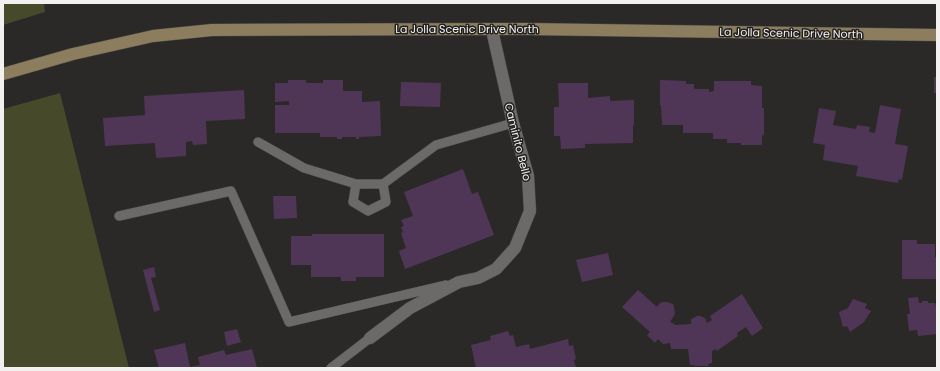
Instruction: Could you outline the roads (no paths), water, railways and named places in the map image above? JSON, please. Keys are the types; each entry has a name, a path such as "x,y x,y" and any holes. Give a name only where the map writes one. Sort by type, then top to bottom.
{"main road":[{"name":"La Jolla Scenic Drive North","path":"3,74 73,54 153,36 212,30 527,29 937,35"}],"street":[{"name":"Caminito Bello","path":"370,338 410,308 459,282 478,278 496,269 515,248 530,211 528,176 513,123 492,30"}],"lane":[{"path":"258,142 304,168 356,184 383,184 436,145 513,123"},
{"path":"356,184 353,202 368,211 386,202 383,184"},
{"path":"119,216 231,191 289,322 459,282"},
{"path":"331,368 370,338"}]}
